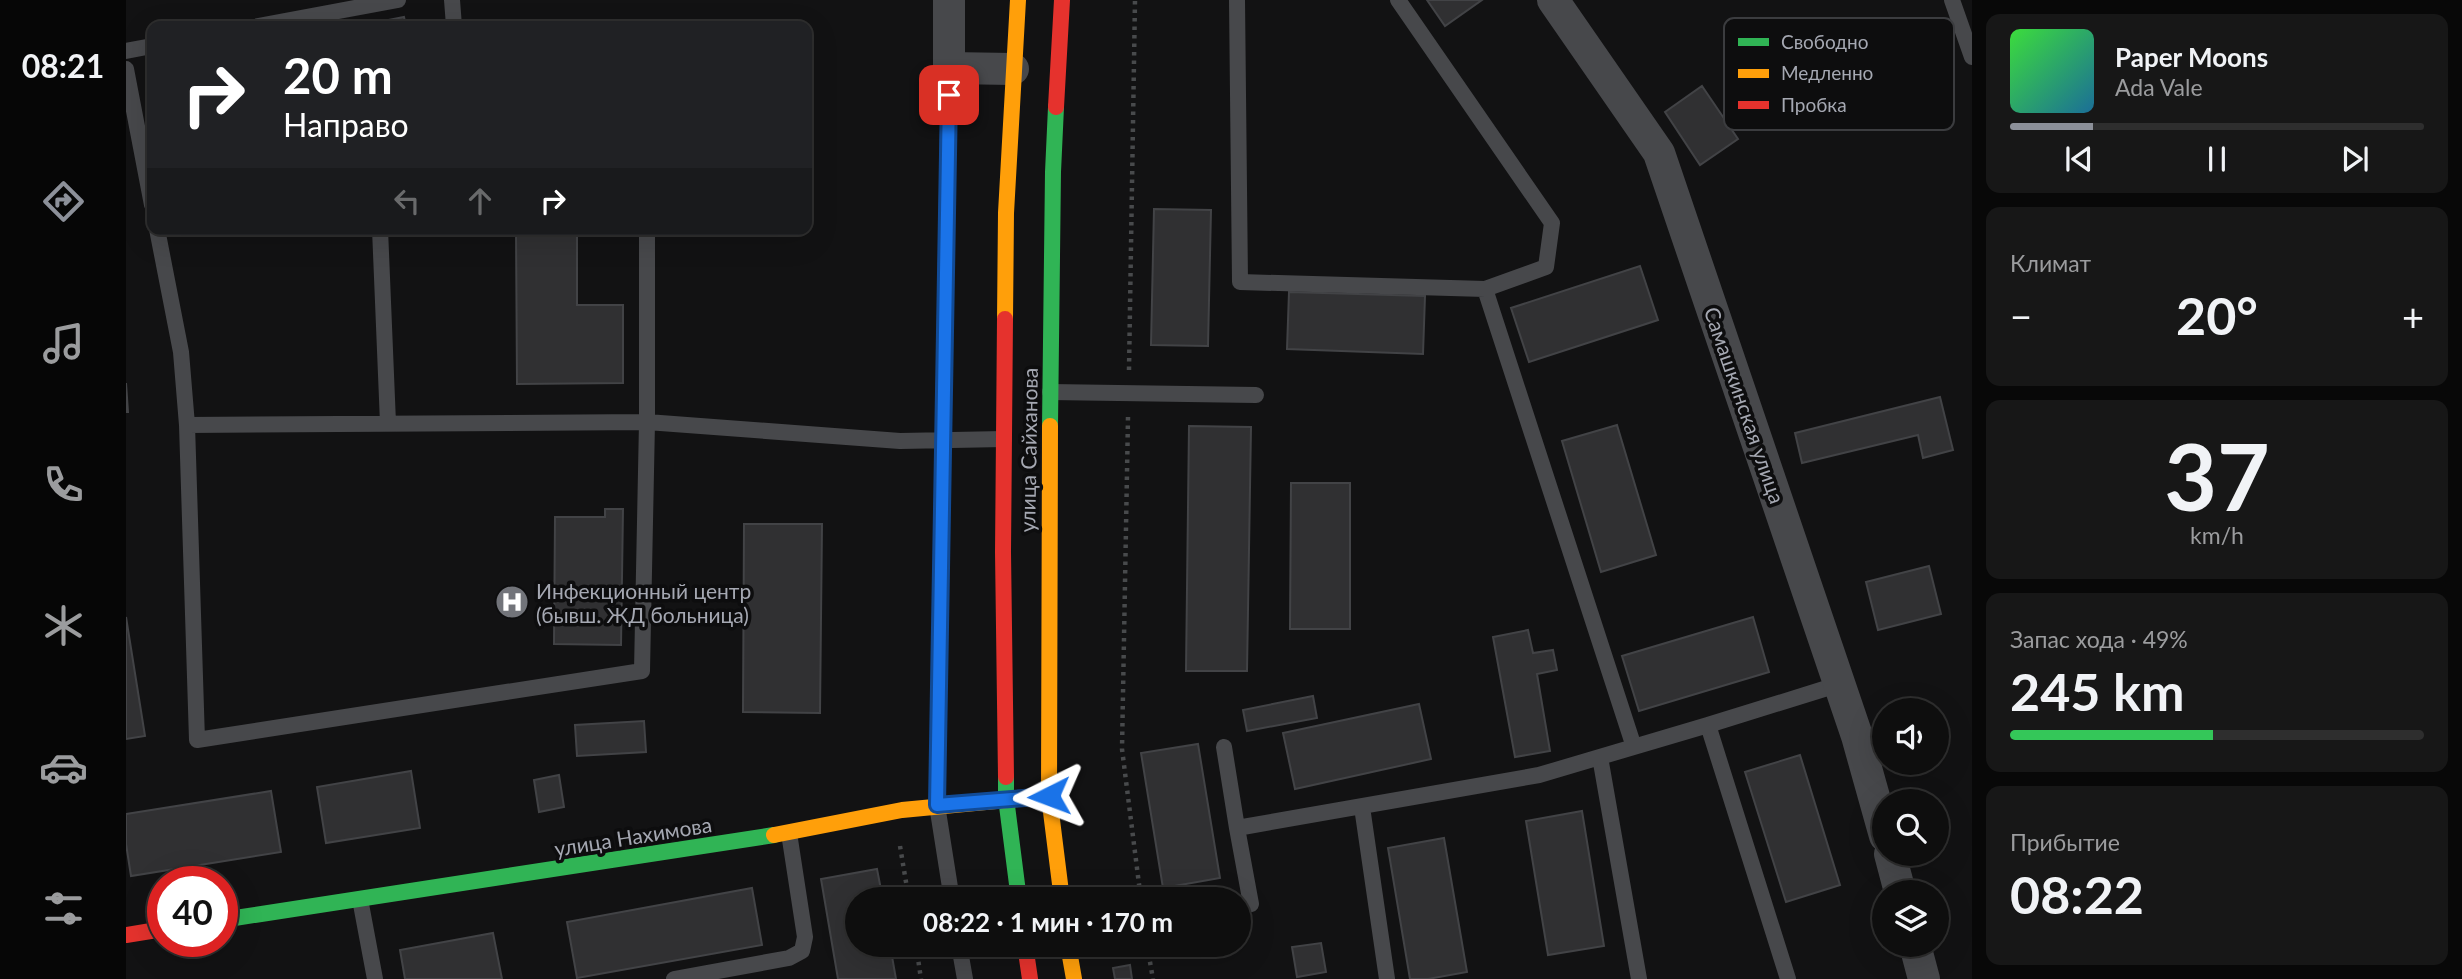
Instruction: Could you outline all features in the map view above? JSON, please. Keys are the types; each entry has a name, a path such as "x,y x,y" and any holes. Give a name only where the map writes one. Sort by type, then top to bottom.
{"main road":[{"path":"1017,887 1006,798 1004,439 1006,213 1018,0"},
{"name":"улица Сайханова","path":"1060,887 1049,796 1053,173 1062,0"},
{"name":"улица Нахимова","path":"238,918 789,833 902,810 1049,796"},
{"path":"126,935 147,932"},
{"path":"1027,957 1030,979"},
{"path":"1070,957 1074,979"}],"street":[{"path":"949,0 949,68 1013,69"},
{"name":"Самашкинская улица","path":"1553,0 1659,153 1840,684 1872,789"},
{"path":"1918,957 1924,979"}],"lane":[{"path":"285,21 398,0"},
{"path":"452,0 454,21"},
{"path":"1237,0 1240,282 1485,289 1546,267 1552,223 1398,0"},
{"path":"1952,0 1972,57"},
{"path":"126,51 147,47"},
{"path":"949,68 937,805 950,887"},
{"path":"126,69 147,168"},
{"path":"158,235 180,352 187,425 197,740 642,671 647,422 646,235"},
{"path":"380,235 388,424"},
{"path":"1485,289 1634,747"},
{"path":"1050,392 1256,395"},
{"path":"187,425 647,422 900,441 1004,439"},
{"path":"1237,828 1539,775 1840,684"},
{"path":"1708,725 1788,979"},
{"path":"1224,747 1248,887"},
{"path":"1600,757 1639,979"},
{"path":"1362,807 1387,979"},
{"path":"674,979 789,958 802,951 805,937 789,833"},
{"path":"359,899 375,979"},
{"path":"961,957 965,979"}],"path":[{"path":"1135,0 1122,749 1139,887"},
{"path":"902,810 900,846 907,887"},
{"path":"918,957 922,979"},
{"path":"1149,957 1153,979"}],"building":[{"path":"1427,0 1482,0 1445,26"},
{"path":"404,17 405,21 384,21"},
{"path":"1702,86 1724,118 1724,130 1732,130 1738,139 1700,165 1665,112"},
{"path":"1154,209 1211,210 1208,346 1151,345"},
{"path":"516,235 577,235 577,305 623,305 623,383 517,384"},
{"path":"1640,266 1658,320 1529,362 1511,308"},
{"path":"1289,292 1425,296 1423,354 1287,349"},
{"path":"1940,397 1953,450 1923,458 1918,435 1802,463 1795,433"},
{"path":"1617,425 1656,555 1601,572 1562,441"},
{"path":"1189,426 1251,427 1247,671 1186,671"},
{"path":"1291,483 1350,483 1350,629 1290,629"},
{"path":"605,509 623,509 621,645 554,644 555,517 605,517"},
{"path":"744,524 822,524 820,713 743,712"},
{"path":"1929,566 1941,614 1878,630 1866,582"},
{"path":"126,617 145,736 126,739"},
{"path":"1753,617 1769,672 1639,711 1622,656"},
{"path":"1528,630 1533,653 1553,650 1557,670 1537,674 1550,751 1515,757 1493,637"},
{"path":"1313,696 1317,718 1247,731 1243,710"},
{"path":"1419,704 1431,759 1295,789 1283,733"},
{"path":"644,721 646,752 577,756 575,725"},
{"path":"1198,744 1220,878 1163,887 1141,753"},
{"path":"1800,755 1840,885 1786,902 1745,772"},
{"path":"411,771 420,828 326,843 317,787"},
{"path":"559,775 564,807 539,812 534,780"},
{"path":"271,791 281,852 194,866 147,866 147,873 131,876 126,844 126,814"},
{"path":"1582,811 1604,946 1548,955 1526,821"},
{"path":"1444,838 1467,972 1428,979 1410,979 1388,848"},
{"path":"877,869 880,887 845,887 845,957 892,957 896,979 838,979 821,879"},
{"path":"752,888 762,945 577,978 567,922"},
{"path":"493,933 502,979 405,979 400,950"},
{"path":"1321,943 1326,972 1297,977 1292,947"},
{"path":"1130,965 1132,979 1115,979 1113,968"}],"traffic: fast":[{"path":"1050,426 1056,107"},
{"path":"1006,777 1006,798 1017,887"},
{"path":"238,918 774,835"}],"traffic: slow":[{"path":"1005,319 1006,213 1018,0"},
{"path":"1050,426 1049,796 1060,887"},
{"path":"774,835 902,810 1049,796"},
{"path":"1070,957 1074,979"}],"traffic: jam":[{"path":"1056,107 1062,0"},
{"path":"1005,319 1003,552 1006,777"},
{"path":"126,935 147,932"},
{"path":"1027,957 1030,979"}],"place":[{"name":"Инфекционный центр (бывш. ЖД больница)","path":"512,602"}],"route":[{"path":"949,95 937,805 1049,796"}]}
